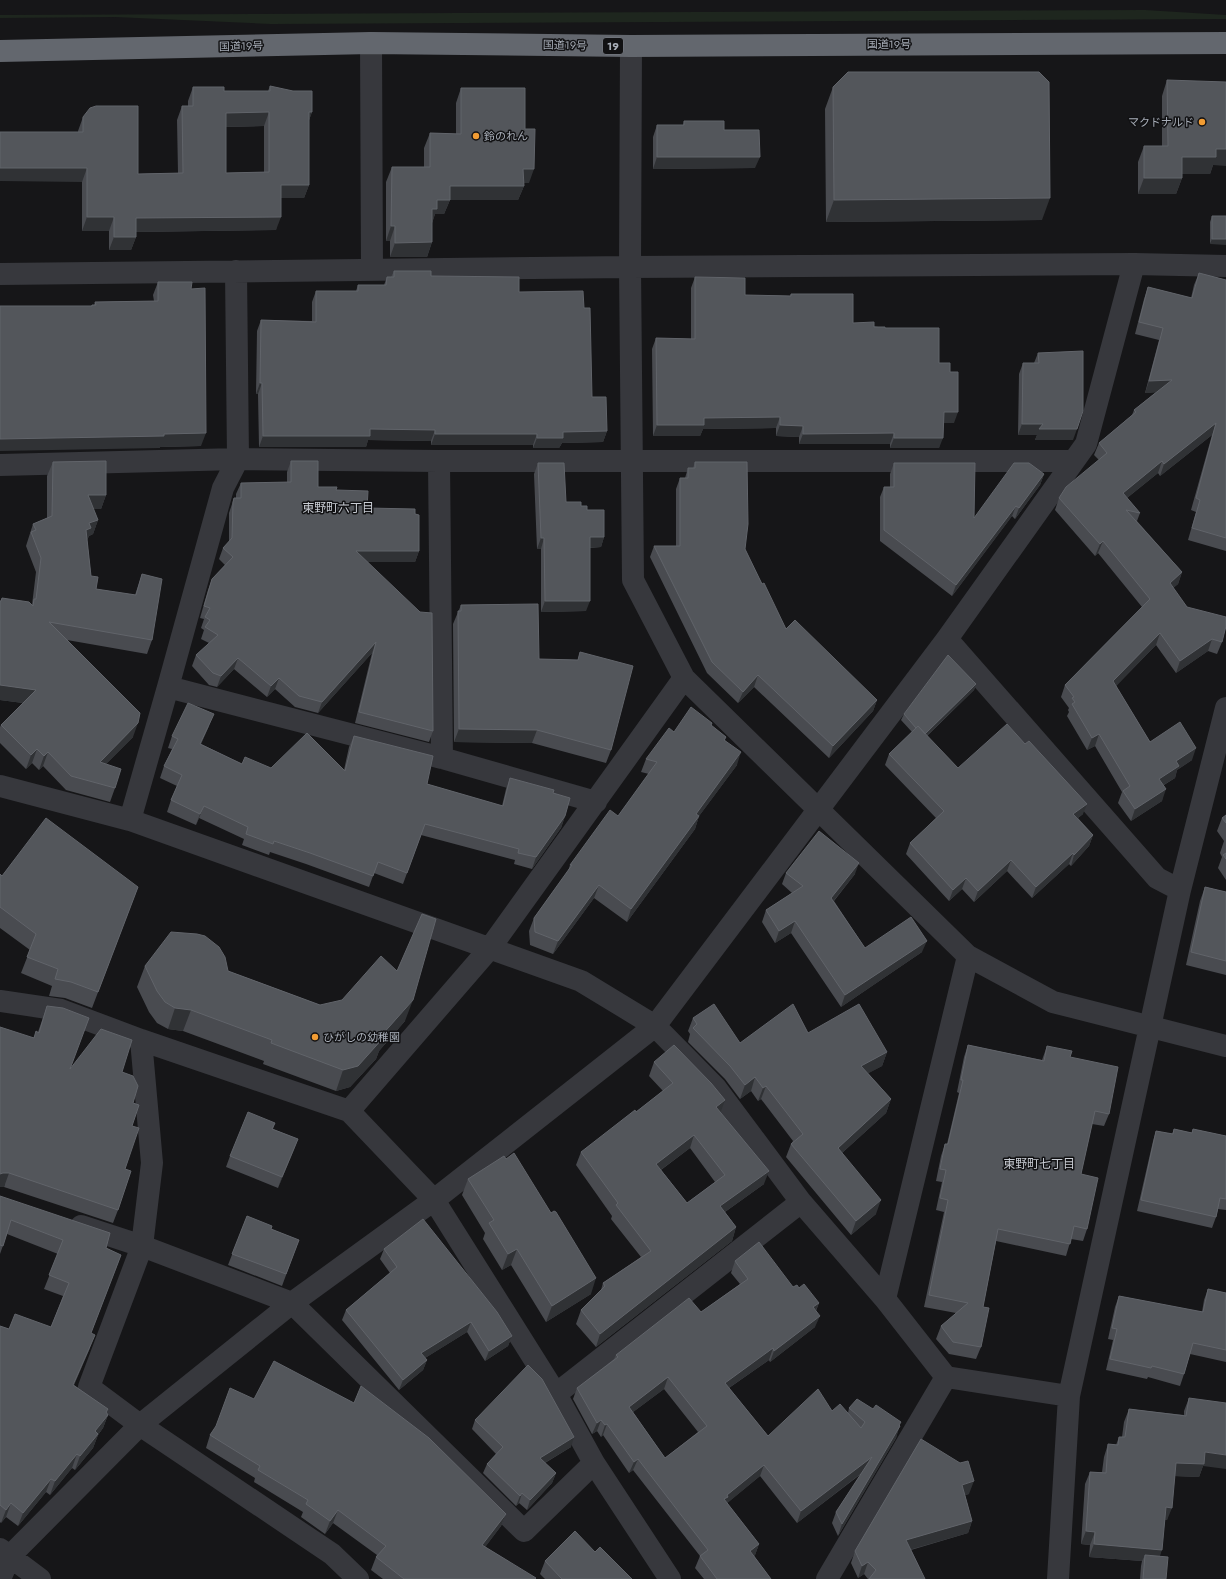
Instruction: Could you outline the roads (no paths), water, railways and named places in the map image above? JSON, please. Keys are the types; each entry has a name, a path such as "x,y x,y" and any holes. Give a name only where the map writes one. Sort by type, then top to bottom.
{"highway":[{"name":"国道19号","path":"0,51 372,43 631,46 1226,43"}],"street":[{"path":"372,43 372,269"},
{"path":"631,46 630,267 633,580 684,678 968,956 1053,1002 1226,1046"},
{"path":"0,1579 5,1553 140,1425 292,1303 434,1200 655,1026 947,639 1086,444 1134,264"},
{"path":"0,274 630,267 1134,264 1226,266"},
{"path":"130,820 223,488 238,459 236,271"},
{"path":"0,465 238,459 439,461 1073,461"},
{"path":"439,461 442,758"},
{"path":"947,639 1157,878 1180,890"},
{"path":"349,1111 490,948 684,678"},
{"path":"168,688 442,758 596,802"},
{"path":"1058,1579 1069,1396 1180,890 1226,708"},
{"path":"0,786 130,820 581,981 655,1026 716,1088 801,1202 885,1299 946,1377 1069,1396"},
{"path":"885,1299 968,956"},
{"path":"0,1001 61,1010 141,1040 349,1111 434,1200 556,1394 594,1463 670,1579"},
{"path":"141,1040 152,1163 142,1246 89,1387 140,1425 332,1554 358,1579"},
{"path":"556,1394 801,1202"},
{"path":"60,1219 142,1246 292,1303 524,1531 594,1463"},
{"path":"827,1579 946,1377"},
{"path":"5,1553 40,1579"}],"place":[{"name":"マクドナルド","path":"1202,122"},
{"name":"鈴のれん","path":"476,136"},
{"name":"ひがしの幼稚園","path":"315,1037"}],"district":[{"name":"東野町六丁目","path":"338,508"},
{"name":"東野町七丁目","path":"1039,1164"}]}
